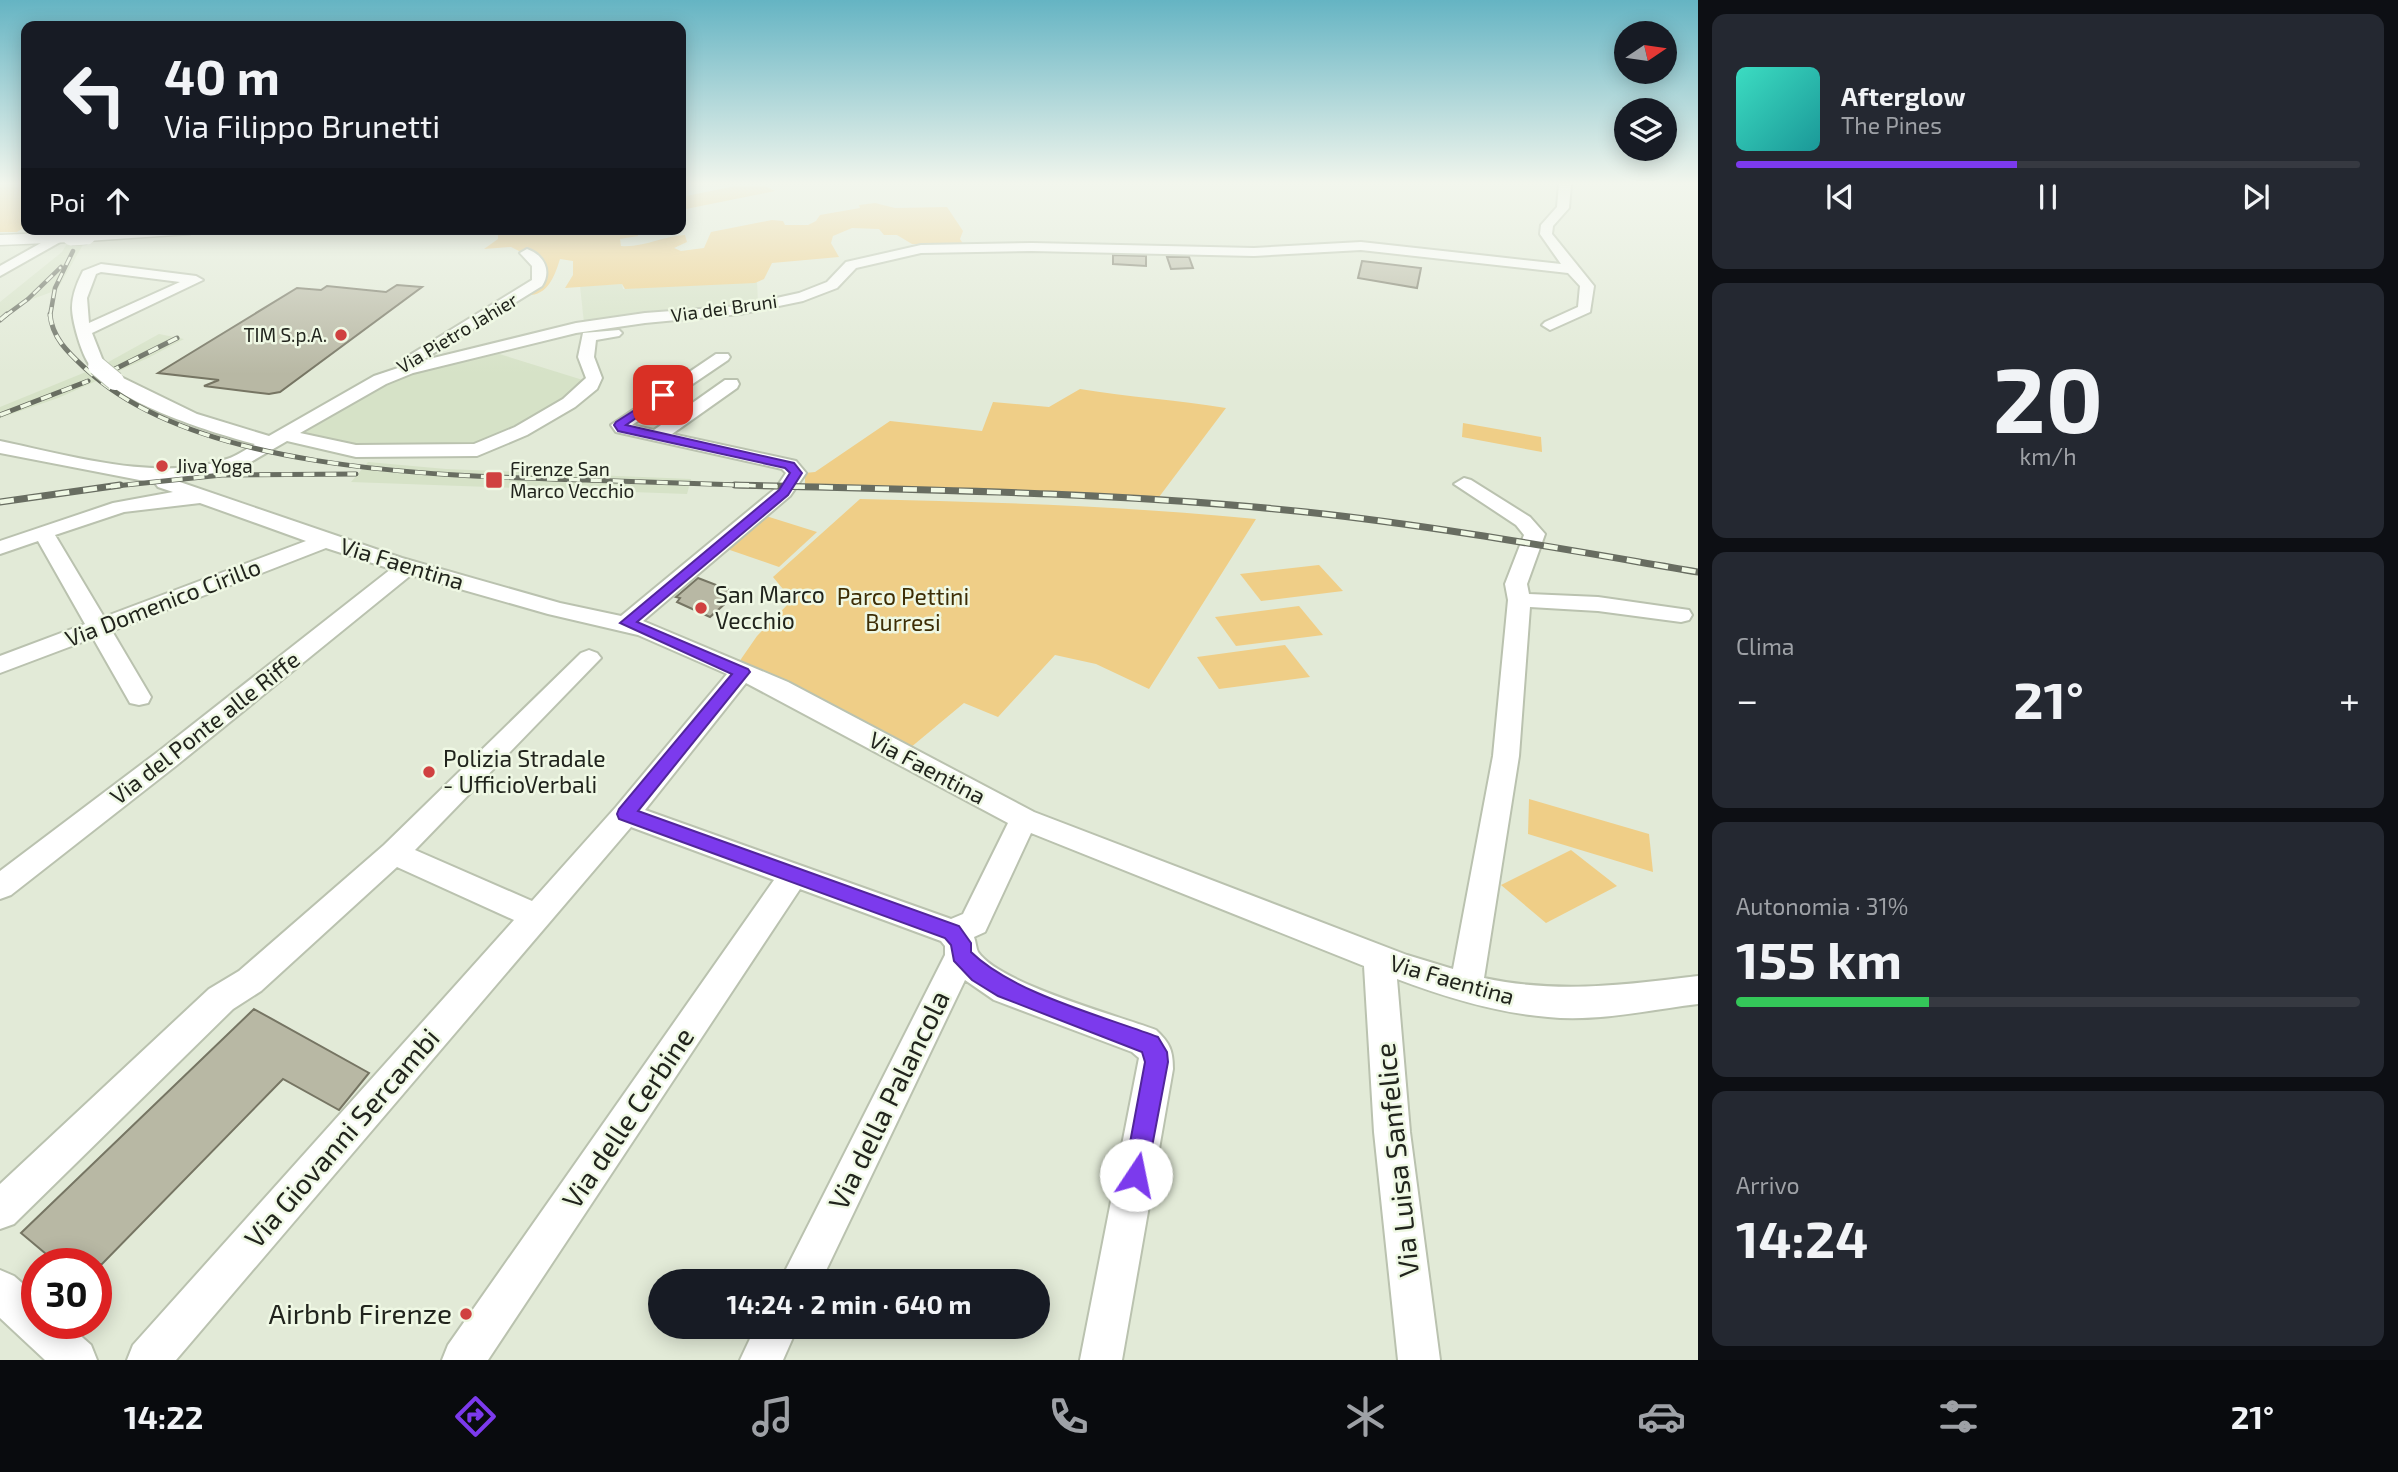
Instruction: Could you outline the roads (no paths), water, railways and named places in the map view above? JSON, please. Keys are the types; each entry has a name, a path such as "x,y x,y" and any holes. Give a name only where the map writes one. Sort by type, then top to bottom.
{"street":[{"path":"0,272 50,247"},
{"name":"Via dei Bruni","path":"587,331 677,328 709,322 736,325 740,323 740,310 825,289 851,265 910,250 1013,247"},
{"name":"Via dei Bruni","path":"1051,247 1237,252 1344,247"},
{"name":"Via dei Bruni","path":"1374,247 1572,269"},
{"path":"1549,325 1585,309 1587,305 1587,286 1554,247"},
{"name":"Via Pietro Jahier","path":"380,380 531,287 540,278 541,270 537,260 527,253"},
{"path":"82,332 196,280 101,268 91,270 78,312 82,332 97,366 115,381 175,414 218,429 278,438 356,451 453,452 491,446 569,402 591,386 594,378 586,357 587,331 456,357 380,380 278,438 242,460 220,467 154,479"},
{"path":"627,623 783,492 796,473 789,465 622,428 620,425 722,356"},
{"path":"657,436 731,384"},
{"name":"Via Faentina","path":"0,447 154,479 325,541 407,567 555,609 627,623 779,688 1024,819 1379,960 1466,988 1507,998 1560,1003 1698,990"},
{"path":"1464,484 1523,521 1534,531 1533,544 1517,584 1519,600 1506,756 1466,988"},
{"path":"0,548 136,503 176,498 206,499"},
{"path":"44,534 139,698"},
{"name":"Via Domenico Cirillo","path":"0,665 325,541"},
{"name":"Via del Ponte alle Riffe","path":"0,887 169,758 407,567"},
{"path":"1519,600 1598,604 1681,615"},
{"path":"0,1210 221,999 250,981 394,853 589,658"},
{"name":"Via Giovanni Sercambi","path":"148,1360 626,814 742,672"},
{"path":"626,814 793,876 956,944 980,974 1006,990 1144,1041 1156,1052 1156,1069 1101,1360"},
{"name":"Via della Palancola","path":"806,1269 956,944 974,923 1024,819"},
{"path":"394,853 536,916"},
{"name":"Via delle Cerbine","path":"463,1360 793,876"},
{"name":"Via Luisa Sanfelice","path":"1379,960 1392,1132 1419,1360"},
{"path":"0,1290 76,1360"},
{"path":"761,1360 772,1339"}],"railway":[{"path":"50,315 55,288 73,251"},
{"path":"5,316 28,299 61,267"},
{"path":"0,320 7,314"},
{"path":"50,315 54,331 68,352 87,370 134,404 192,430 256,449 324,462 394,470 528,478 754,486"},
{"path":"109,372 177,338"},
{"path":"0,415 88,381"},
{"path":"106,487 222,475 356,474"},
{"path":"0,502 120,485"},
{"path":"735,485 754,486"},
{"path":"754,486 1020,493 1235,505 1404,524 1698,572"},
{"path":"754,486 798,487"}],"place":[{"name":"TIM S.p.A.","path":"341,335"},
{"name":"Jiva Yoga","path":"162,466"},
{"name":"Firenze San Marco Vecchio","path":"494,480"},
{"name":"San Marco Vecchio","path":"701,608"},
{"name":"Polizia Stradale - UfficioVerbali","path":"429,772"},
{"name":"Airbnb Firenze","path":"466,1314"}],"park label":[{"name":"Parco Pettini Burresi","path":"903,610"}]}
